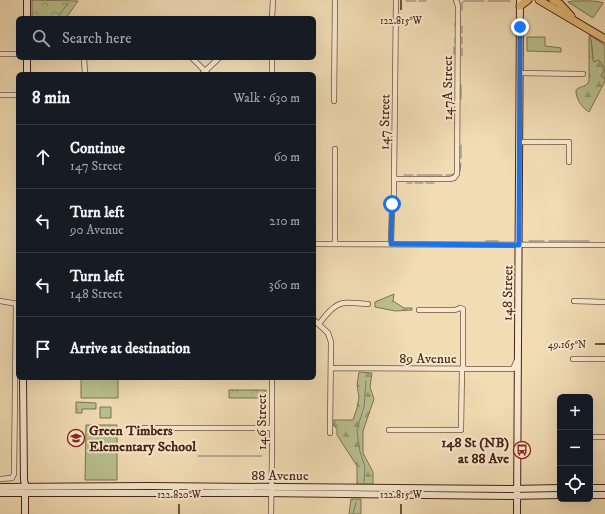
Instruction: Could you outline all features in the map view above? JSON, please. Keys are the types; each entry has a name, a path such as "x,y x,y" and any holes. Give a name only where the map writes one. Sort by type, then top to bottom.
{"main road":[{"path":"27,16 28,0"},
{"path":"520,3 528,0"},
{"path":"539,0 605,39"},
{"path":"553,0 560,4 578,23"},
{"name":"148 Street","path":"517,514 520,3"},
{"path":"27,60 27,72"},
{"path":"23,380 25,514"},
{"path":"25,488 27,480 27,380"},
{"name":"88 Avenue","path":"0,487 517,492 557,495"},
{"name":"88 Avenue","path":"0,494 25,488"},
{"name":"88 Avenue","path":"517,492 557,488"},
{"path":"593,488 605,488"},
{"path":"593,495 605,495"}],"street":[{"path":"272,16 273,0"},
{"path":"334,101 335,0"},
{"name":"147 Street","path":"391,244 392,204 394,194 396,0"},
{"name":"147A Street","path":"394,179 450,179 456,177 458,6 456,0"},
{"path":"0,54 16,54"},
{"path":"84,60 84,72"},
{"path":"194,60 204,72"},
{"path":"206,72 217,60"},
{"path":"272,60 272,72"},
{"path":"520,73 583,74"},
{"path":"0,95 16,95"},
{"path":"520,142 569,142 569,162"},
{"path":"335,149 335,244"},
{"path":"316,244 605,245"},
{"path":"0,301 16,304"},
{"path":"574,301 605,302"},
{"path":"319,324 337,306 343,303 368,304"},
{"path":"389,430 462,430 463,309 419,310"},
{"path":"316,322 328,333 331,340 330,433"},
{"name":"89 Avenue","path":"331,368 513,369 518,358"},
{"path":"573,359 605,358"},
{"path":"0,479 10,479 14,474 16,361"},
{"name":"146 Street","path":"270,514 272,380"},
{"path":"144,428 272,428"},
{"path":"593,437 605,437"}],"green space":[{"path":"32,0 78,1 67,16 32,16"},
{"path":"592,1 603,3 593,18 568,2"},
{"path":"589,35 605,45 605,79 601,76 593,60 592,46"},
{"path":"527,37 545,37 545,46 561,48 561,52 527,51"},
{"path":"589,37 591,39 593,60 594,62 598,60 602,63 603,70 601,76 605,79 605,81 589,112 584,108 577,97 576,90 587,84 589,81"},
{"path":"394,294 393,301 404,308 412,308 412,310 395,311 375,307 375,302"},
{"path":"359,372 372,373 370,387 374,399 363,431 363,453 373,472 373,484 357,484 357,466 337,435 337,429 333,425 333,420 353,420 359,397 357,385"},
{"path":"81,380 118,380 118,398 81,398"},
{"path":"229,390 266,390 266,398 229,398"},
{"path":"76,402 96,403 96,409 82,409 82,413 76,413"},
{"path":"100,407 111,407 111,418 100,418"},
{"path":"86,425 117,425 117,480 85,480"},
{"path":"351,499 361,499 361,514 349,514"}],"waterway":[{"path":"406,1 416,1"},
{"path":"419,1 426,1"},
{"path":"462,10 462,3 464,1 484,1"},
{"path":"488,1 510,1"},
{"path":"30,7 31,2"},
{"path":"58,16 68,3"},
{"path":"30,10 30,16"},
{"path":"462,26 462,33"},
{"path":"462,37 462,44"},
{"path":"455,38 455,43"},
{"path":"454,47 454,54"},
{"path":"462,48 462,56"},
{"path":"461,85 461,99"},
{"path":"461,145 461,158"},
{"path":"460,171 461,163"},
{"path":"446,175 453,174"},
{"path":"404,175 413,175"},
{"path":"417,175 442,175"},
{"path":"407,183 412,183"},
{"path":"415,183 423,183"},
{"path":"426,183 434,183"},
{"path":"486,241 498,241"},
{"path":"529,241 544,241"},
{"path":"549,241 589,241"},
{"path":"364,482 365,467 360,452 357,431 364,407 366,381"},
{"path":"198,456 262,456"},
{"path":"353,514 356,502"}],"place":[{"name":"Green Timbers Elementary School","path":"76,438"},
{"name":"148 St (NB) at 88 Ave","path":"522,450"}],"route":[{"path":"392,204 391,244 519,245 520,27"}]}
